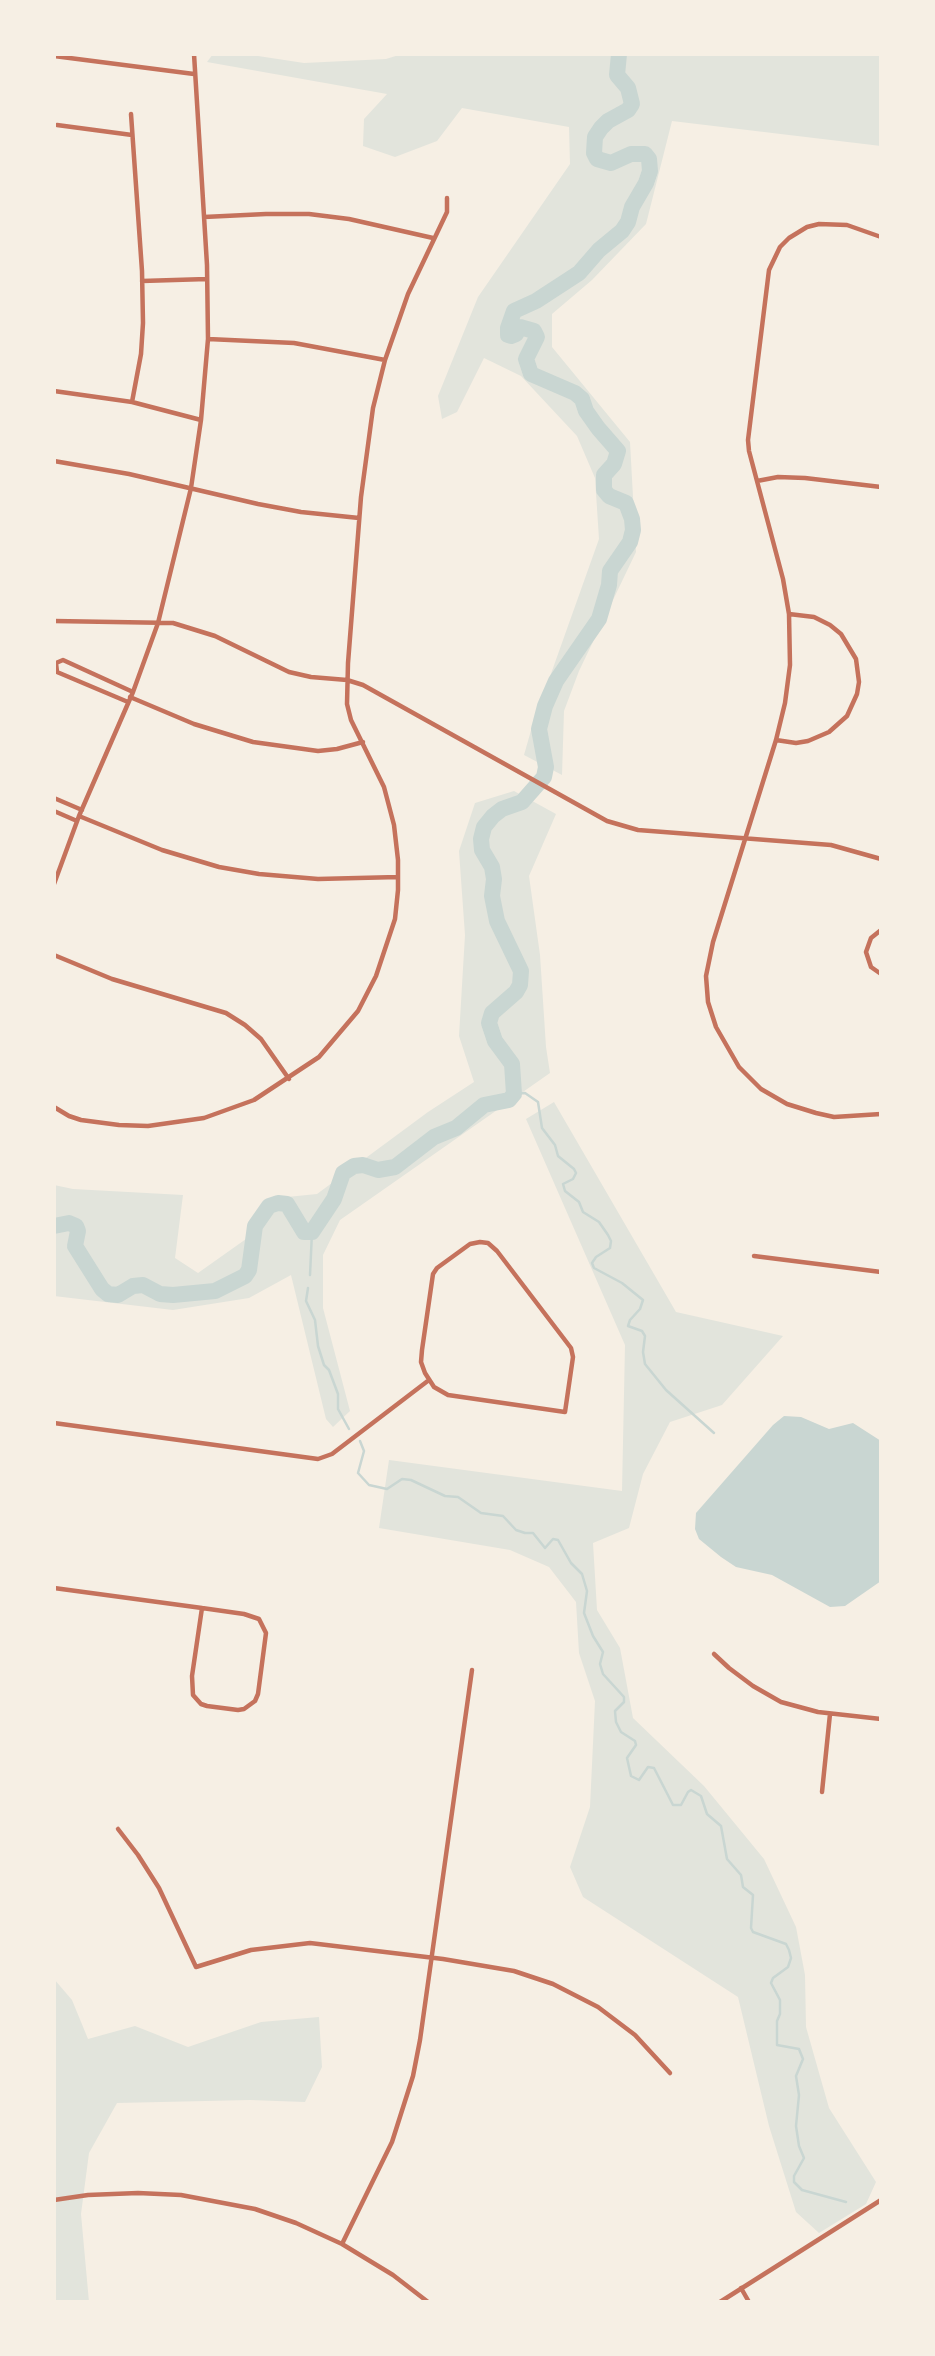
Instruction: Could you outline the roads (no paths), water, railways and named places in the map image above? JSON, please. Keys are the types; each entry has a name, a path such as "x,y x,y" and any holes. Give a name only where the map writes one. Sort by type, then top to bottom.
{"street":[{"path":"54,884 158,623 191,488 201,419 208,339 194,54"},
{"path":"54,56 194,74"},
{"path":"131,114 142,281 141,354 132,402"},
{"path":"57,125 132,135"},
{"path":"54,1107 69,1116 81,1119 148,1126 204,1118 254,1100 319,1057 345,1028 369,993 391,934 396,912 398,877 397,842 391,810 379,773 351,720 347,704 359,518 368,442 385,360 408,295 447,212 447,198"},
{"path":"204,217 309,214 349,219 433,238"},
{"path":"881,237 859,228 834,223 819,224 798,231 780,247 769,270 748,450 783,579 789,614 788,685 776,740 708,957 706,991 716,1027 739,1067 770,1095 802,1110 834,1117 881,1114"},
{"path":"142,281 207,279"},
{"path":"208,339 294,343 333,348 385,360"},
{"path":"54,391 132,402 201,419"},
{"path":"54,461 129,474 301,512 359,518"},
{"path":"757,481 792,477 881,487"},
{"path":"776,740 796,743 829,732 847,716 857,694 859,682 856,659 841,634 822,621 789,614"},
{"path":"54,621 173,623 205,632 289,672 347,680 363,685 567,801 607,821 638,830 831,845 881,859"},
{"path":"130,697 63,660 55,663 57,672 130,697 212,730 266,745 318,751 363,742"},
{"path":"54,798 79,816"},
{"path":"54,811 79,816 162,850 219,867 259,874 318,879 398,877"},
{"path":"881,930 871,938 866,952 871,967 881,974"},
{"path":"54,955 112,979 226,1013 261,1039 289,1079"},
{"path":"480,1241 488,1243 571,1348 573,1357 565,1412 452,1396 437,1390 429,1380 421,1356 433,1274 437,1268 470,1244 480,1241"},
{"path":"754,1256 881,1272"},
{"path":"54,1423 317,1459 332,1454 429,1380"},
{"path":"54,1588 202,1608 259,1619 266,1633 258,1694 255,1701 244,1709 207,1706 201,1704 193,1695 192,1676 202,1608"},
{"path":"714,1654 753,1686 781,1702 805,1710 881,1719"},
{"path":"342,2244 379,2171 400,2120 420,2040 472,1670"},
{"path":"822,1792 830,1714"},
{"path":"118,1829 159,1888 196,1967 251,1950 310,1943 514,1971 570,1992 598,2007 635,2035 670,2073"},
{"path":"54,2200 138,2193 231,2204 296,2223 342,2244 393,2275 428,2302"},
{"path":"720,2302 881,2200"},
{"path":"741,2288 749,2302"}],"waterway":[{"path":"54,1226 69,1223 76,1226 78,1231 75,1246 102,1289 108,1294 118,1295 133,1286 143,1285 160,1294 215,1291 245,1276 249,1270 255,1226 269,1206 287,1204 304,1232 312,1232 334,1199 343,1173 354,1166 363,1165 378,1170 395,1167 434,1137 456,1128 484,1105 509,1100 514,1094 512,1064 495,1041 489,1023 492,1013 516,992 520,985 521,971 497,921 492,896 492,867 482,850 481,839 484,827 493,816 502,809 522,802 544,777 546,767 539,729 545,706 556,681 599,619 609,585 610,571 630,542 633,530 626,503 609,496 604,490 604,475 614,464 618,451 586,411 582,399 575,393 531,374 526,359 537,337 534,331 520,327 516,334 511,336 508,335 508,328 514,311 536,301 579,273 599,250 622,231 646,183 650,171 649,159 645,154 631,154 611,163 597,159 594,153 595,137 601,128 628,110 632,104 628,88 617,75 619,54"},
{"path":"514,1094 525,1093 538,1102 542,1128 555,1145 558,1156 576,1173 573,1179 563,1184 565,1191 579,1202 583,1212 599,1222 611,1241 610,1248 592,1263 594,1268 622,1283 643,1300 628,1326 642,1331 645,1336 645,1364 666,1390 714,1433"},
{"path":"310,1275 312,1232"},
{"path":"308,1288 306,1301 315,1320 318,1346 338,1394 338,1409 349,1429"},
{"path":"360,1441 364,1451 358,1473 369,1485 387,1489 402,1479 411,1480 445,1496 458,1497 481,1513 503,1516 516,1530 533,1533 545,1548 553,1539 558,1540 571,1563 582,1574 587,1591 584,1613 603,1652 600,1664 603,1674 624,1697 624,1702 615,1711 616,1722 621,1732 635,1741 636,1745 627,1758 631,1776 639,1780 648,1767 654,1768 673,1805 681,1805 691,1790 701,1796 707,1814 721,1826 727,1859 741,1875 743,1887 753,1895 753,1932 786,1944 789,1950 791,1958 788,1967 773,1978 771,1983 780,2000 777,2045 799,2049 803,2059 796,2076 799,2095 796,2126 804,2158 794,2176 794,2182 802,2190 846,2202"}]}
